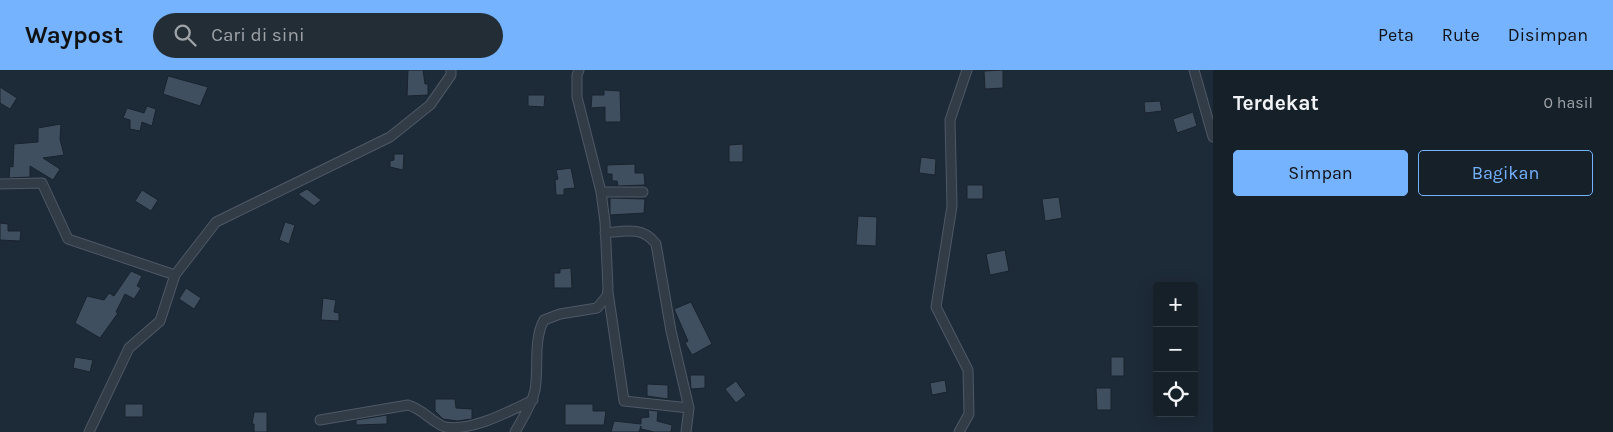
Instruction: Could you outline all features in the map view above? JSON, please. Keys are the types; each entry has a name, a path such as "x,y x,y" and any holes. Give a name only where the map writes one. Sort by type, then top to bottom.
{"street":[{"path":"89,432 129,348 160,321 175,275 216,222 390,137 430,105 451,75 451,70"},
{"path":"580,70 577,74 577,96 601,192 606,232 608,288 624,401 689,408"},
{"path":"958,432 969,414 968,370 936,307 952,206 950,120 967,70"},
{"path":"1194,70 1213,137"},
{"path":"0,184 42,183 68,239 175,275"},
{"path":"601,192 643,192"},
{"path":"606,232 635,230 649,235 656,244 671,330 689,408 686,432"},
{"path":"515,432 533,400 540,326 544,320 560,314 598,308 607,296 608,288"},
{"path":"320,420 408,405 418,408 444,427 458,429 491,421 533,400"}],"building":[{"path":"408,70 423,70 425,84 428,84 428,95 407,96"},
{"path":"1003,70 1003,88 985,89 984,71"},
{"path":"168,76 208,87 200,106 163,94"},
{"path":"0,87 17,98 10,109 0,103"},
{"path":"604,90 620,91 621,122 605,122 605,107 591,108 592,95 604,95"},
{"path":"528,95 545,95 544,107 528,106"},
{"path":"1160,101 1162,111 1145,113 1144,102"},
{"path":"147,106 156,109 152,126 142,122 140,131 130,129 130,120 123,118 127,108 144,113"},
{"path":"1193,112 1197,126 1177,133 1173,119"},
{"path":"61,124 60,139 64,155 43,158 60,169 53,180 30,166 30,177 9,178 10,166 13,167 14,144 38,142 38,128"},
{"path":"743,144 743,162 729,162 729,145"},
{"path":"394,154 404,154 403,170 390,167 390,161 394,160"},
{"path":"921,157 936,159 935,175 919,173"},
{"path":"635,164 635,173 644,173 645,185 618,186 617,181 612,181 612,174 607,174 607,165"},
{"path":"571,168 575,188 564,189 564,195 556,195 555,180 558,179 556,170"},
{"path":"967,185 983,185 983,199 967,199"},
{"path":"307,189 321,200 314,206 298,194"},
{"path":"142,190 158,200 151,211 135,201"},
{"path":"1059,197 1062,218 1045,221 1042,199"},
{"path":"610,198 645,199 644,213 610,215"},
{"path":"858,216 877,217 876,246 856,245"},
{"path":"285,222 295,225 289,244 279,240"},
{"path":"0,223 8,224 8,231 21,231 20,241 0,240"},
{"path":"1005,250 1009,271 990,275 986,254"},
{"path":"571,268 572,288 554,288 554,273 560,273 560,269"},
{"path":"131,271 142,276 137,286 141,288 134,299 125,294 116,312 118,313 100,338 75,323 87,296 104,300 109,293 114,296"},
{"path":"186,288 201,298 194,309 179,299"},
{"path":"323,298 336,300 334,312 339,313 339,321 321,320"},
{"path":"691,302 712,344 692,355 685,343 688,341 674,309"},
{"path":"75,357 93,360 90,372 73,368"},
{"path":"1111,357 1124,357 1124,376 1111,376"},
{"path":"690,375 705,375 705,388 691,389"},
{"path":"945,380 947,392 932,395 930,383"},
{"path":"736,381 746,395 736,403 725,389"},
{"path":"647,384 668,385 668,399 647,396"},
{"path":"1096,388 1111,388 1111,410 1097,410"},
{"path":"435,399 455,399 456,408 472,409 472,419 457,421 443,419 435,411"},
{"path":"125,404 143,404 143,417 125,417"},
{"path":"565,404 593,404 593,411 606,411 604,425 565,425"},
{"path":"648,410 658,411 657,421 672,425 671,432 654,432 641,429 641,426 639,432 611,432 614,421 641,424 641,418 649,417"},
{"path":"254,412 267,412 267,432 254,432 254,424 252,424"},
{"path":"387,415 387,424 356,425 356,420"}]}
